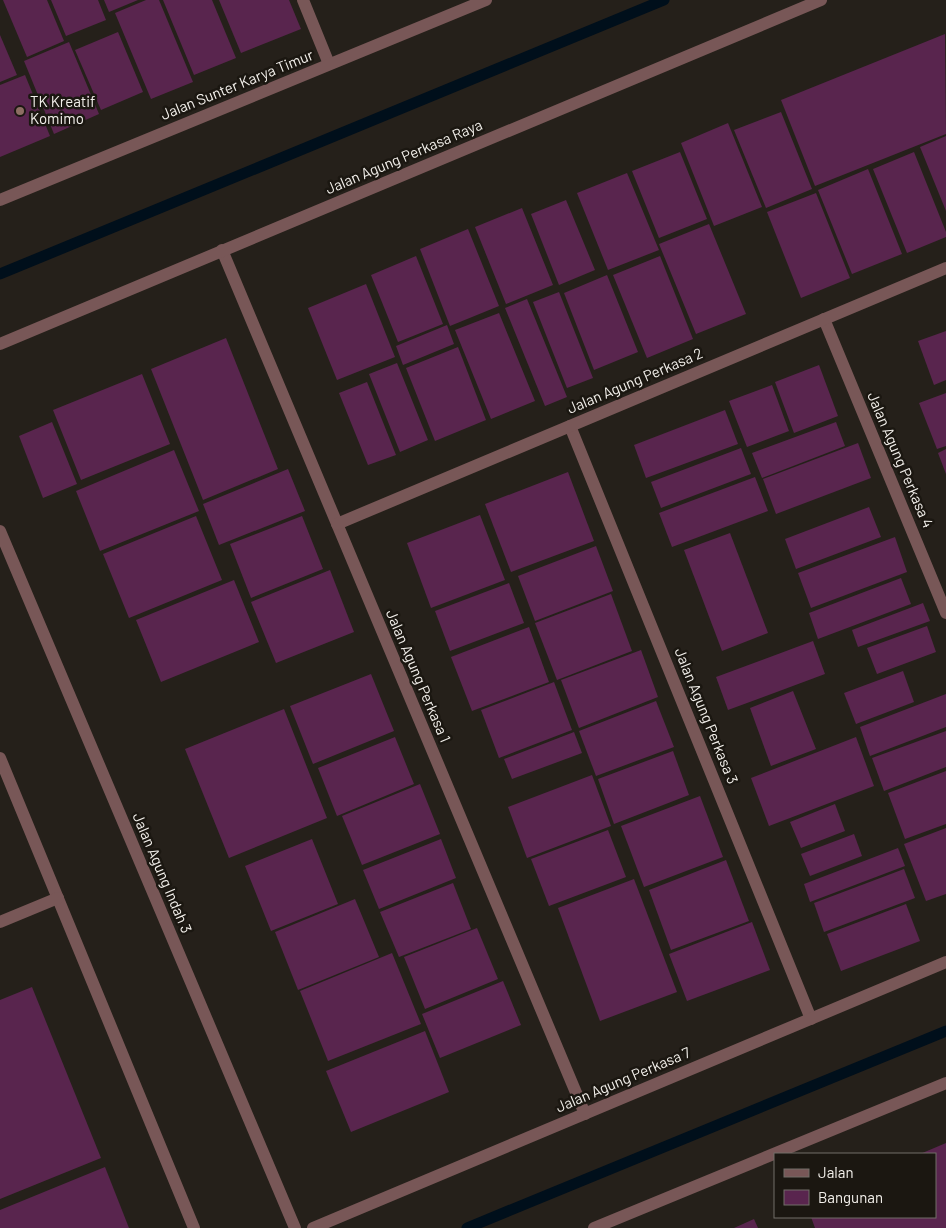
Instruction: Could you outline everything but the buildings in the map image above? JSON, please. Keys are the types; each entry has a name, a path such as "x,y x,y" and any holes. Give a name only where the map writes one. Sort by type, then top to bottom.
{"street":[{"path":"303,0 329,64"},
{"name":"Jalan Sunter Karya Timur","path":"0,200 486,0"},
{"name":"Jalan Agung Perkasa Raya","path":"0,344 821,0"},
{"name":"Jalan Agung Perkasa 1","path":"222,250 585,1114"},
{"name":"Jalan Agung Perkasa 2","path":"337,524 946,268"},
{"name":"Jalan Agung Perkasa 4","path":"824,319 946,613"},
{"name":"Jalan Agung Perkasa 3","path":"570,426 812,1019"},
{"name":"Jalan Agung Indah 3","path":"0,531 294,1228"},
{"path":"0,758 194,1228"},
{"path":"0,922 58,898"},
{"name":"Jalan Agung Perkasa 7","path":"313,1228 946,962"},
{"path":"776,1153 946,1083"},
{"path":"594,1228 774,1154"}],"waterway":[{"path":"0,274 664,0"},
{"path":"467,1228 946,1031"}],"place":[{"name":"TK Kreatif Komimo","path":"20,111"}]}
